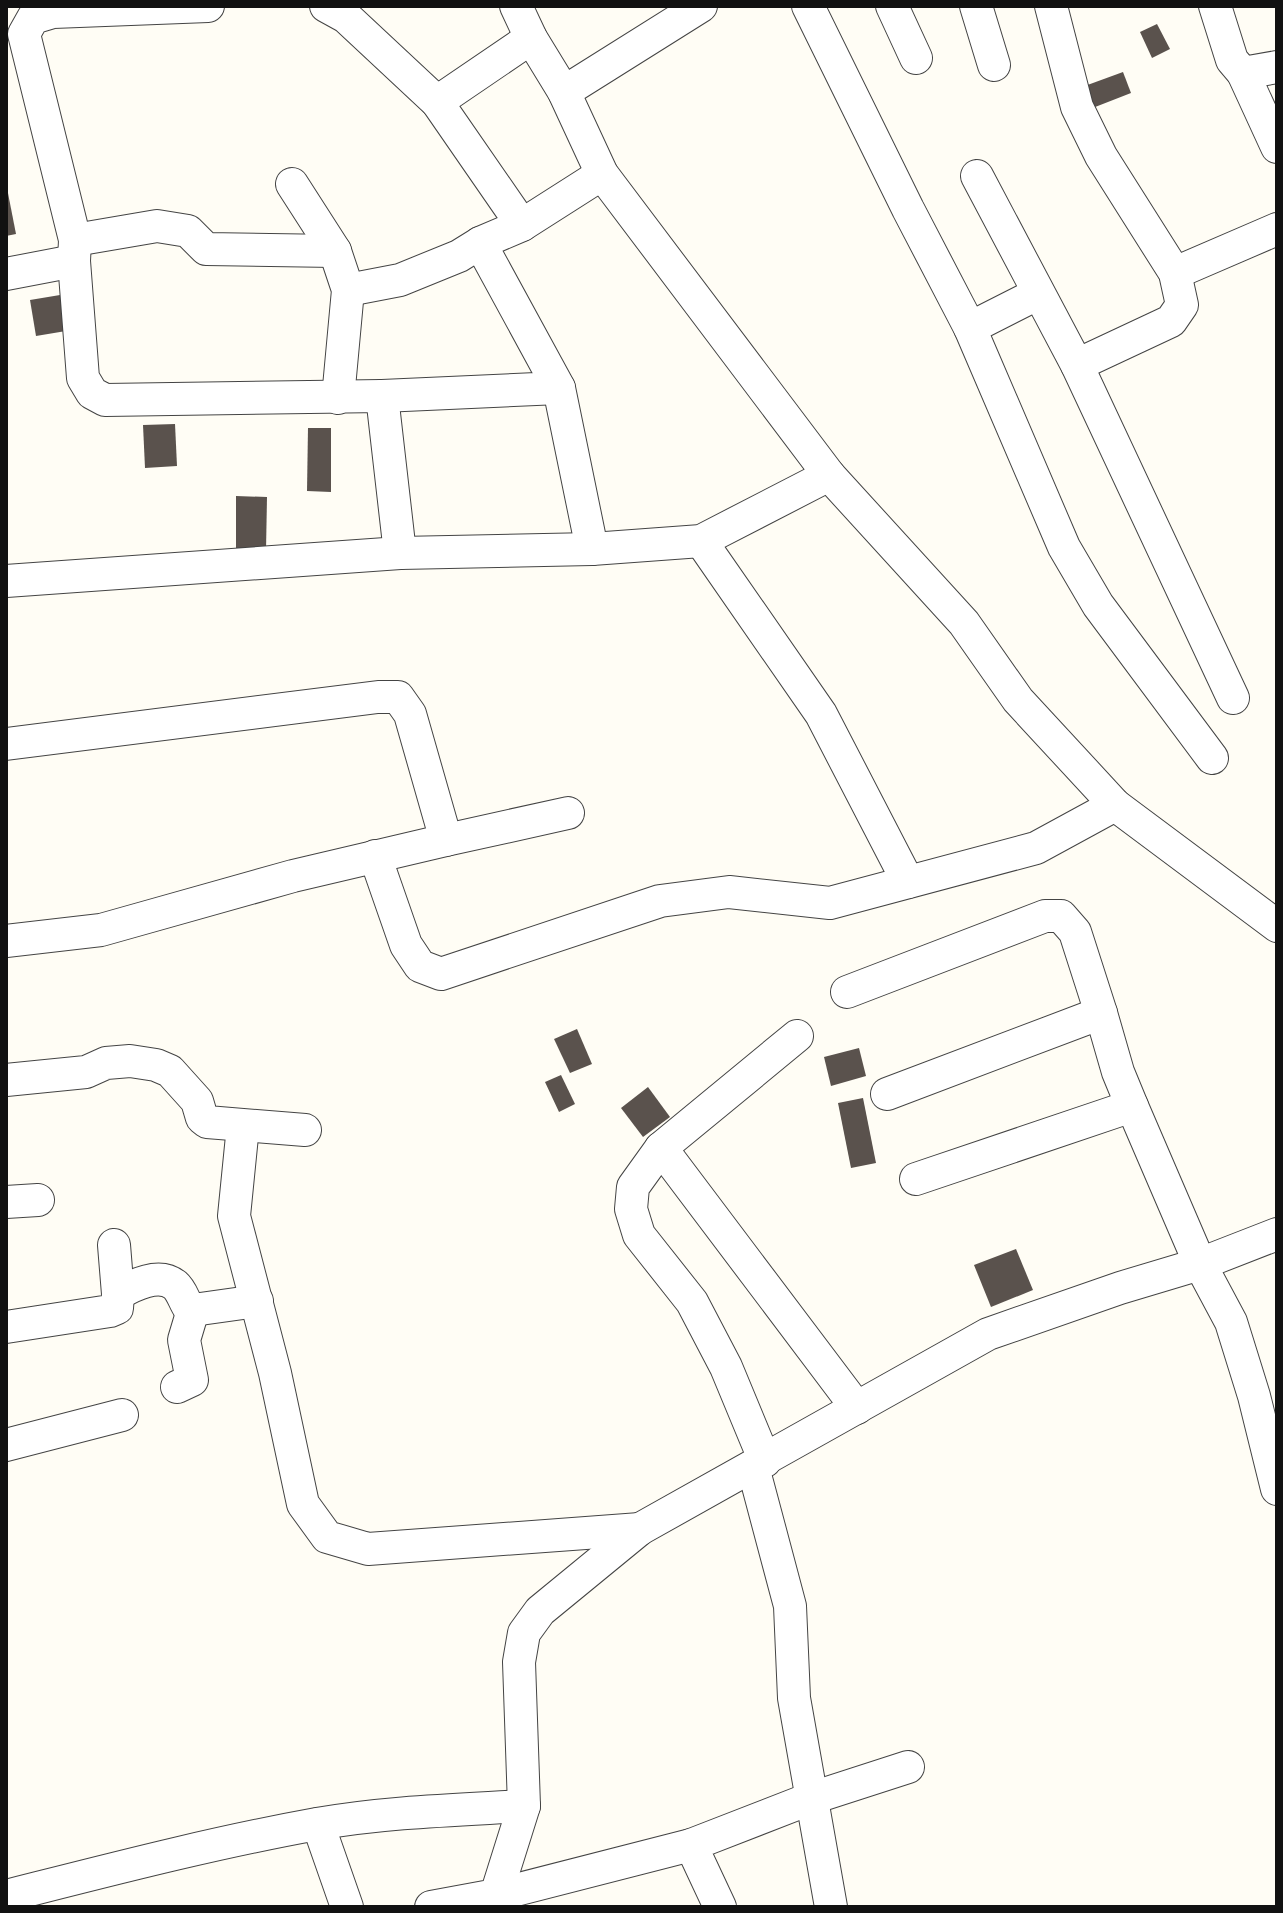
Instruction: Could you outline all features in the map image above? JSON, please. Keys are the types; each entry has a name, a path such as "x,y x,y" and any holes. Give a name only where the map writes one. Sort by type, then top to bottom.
{"street":[{"path":"208,6 53,12 33,18 24,34 74,250 83,378 92,393 105,400 338,398 559,388"},
{"path":"326,6 346,17 437,102 522,225"},
{"path":"516,6 531,38 564,92 602,174 829,475 964,623 1018,700 1115,805 1277,926"},
{"path":"564,92 701,6"},
{"path":"808,6 970,328 1064,547 1098,605 1212,758"},
{"path":"892,6 916,58"},
{"path":"976,6 994,65"},
{"path":"1051,6 1077,107 1101,156 1175,273 1182,305 1171,321 1077,365"},
{"path":"1215,6 1232,60 1243,73 1277,147"},
{"path":"437,102 531,38"},
{"path":"1243,73 1277,67"},
{"path":"348,290 400,280 459,256 522,225 602,174"},
{"path":"977,176 1077,365 1233,698"},
{"path":"292,184 335,251 348,290 338,398"},
{"path":"6,274 157,226 188,231 206,249 335,251"},
{"path":"1175,273 1277,229"},
{"path":"480,243 559,388 592,549"},
{"path":"970,328 1037,294"},
{"path":"382,396 400,553"},
{"path":"6,581 400,553 592,549 701,541 829,475"},
{"path":"701,541 821,714 908,882"},
{"path":"6,744 398,697 410,714 446,840"},
{"path":"375,856 406,945 420,966 441,974 660,901 729,892 830,903 1036,848 1115,805"},
{"path":"6,941 101,930 293,876 568,813"},
{"path":"847,992 1045,916 1061,916 1075,932 1118,1072 1200,1264 1231,1322 1254,1396 1277,1489"},
{"path":"887,1094 1101,1013"},
{"path":"797,1036 661,1148 633,1187 631,1209 639,1235 692,1302 726,1367 759,1464 790,1606 794,1698 831,1907"},
{"path":"6,1080 86,1072 106,1063 130,1061 156,1065 170,1071 197,1101 202,1118 207,1122 305,1130"},
{"path":"916,1179 1132,1106"},
{"path":"243,1126 234,1216 275,1373 303,1504 327,1537 368,1549 640,1529"},
{"path":"661,1148 857,1408"},
{"path":"498,1901 524,1806 519,1662 524,1633 540,1611 640,1529 988,1334 1200,1264 1277,1234"},
{"path":"6,1327 117,1308 114,1245"},
{"path":"118,1294 132,1286 161,1280 173,1283 193,1310 257,1301"},
{"path":"177,1387 192,1380 184,1340 193,1310"},
{"path":"6,1445 122,1415"},
{"path":"431,1907 498,1901 691,1845 812,1798 908,1767"},
{"path":"6,1896 123,1866 318,1824 391,1814 524,1806"},
{"path":"318,1824 347,1907"},
{"path":"691,1845 720,1907"}],"building":[{"path":"1157,24 1170,49 1152,58 1140,32"},
{"path":"1123,72 1131,93 1090,109 1082,87"},
{"path":"6,183 16,234 6,236"},
{"path":"66,294 72,330 36,336 30,300"},
{"path":"175,424 177,466 145,468 143,425"},
{"path":"308,428 331,428 331,492 307,491"},
{"path":"236,496 267,497 266,551 236,551"},
{"path":"577,1029 592,1064 570,1073 554,1039"},
{"path":"859,1048 866,1076 831,1086 824,1057"},
{"path":"561,1075 575,1104 559,1112 545,1082"},
{"path":"648,1087 670,1117 643,1137 621,1108"},
{"path":"863,1098 876,1163 851,1168 838,1103"},
{"path":"1016,1249 1033,1290 991,1307 974,1265"}]}
